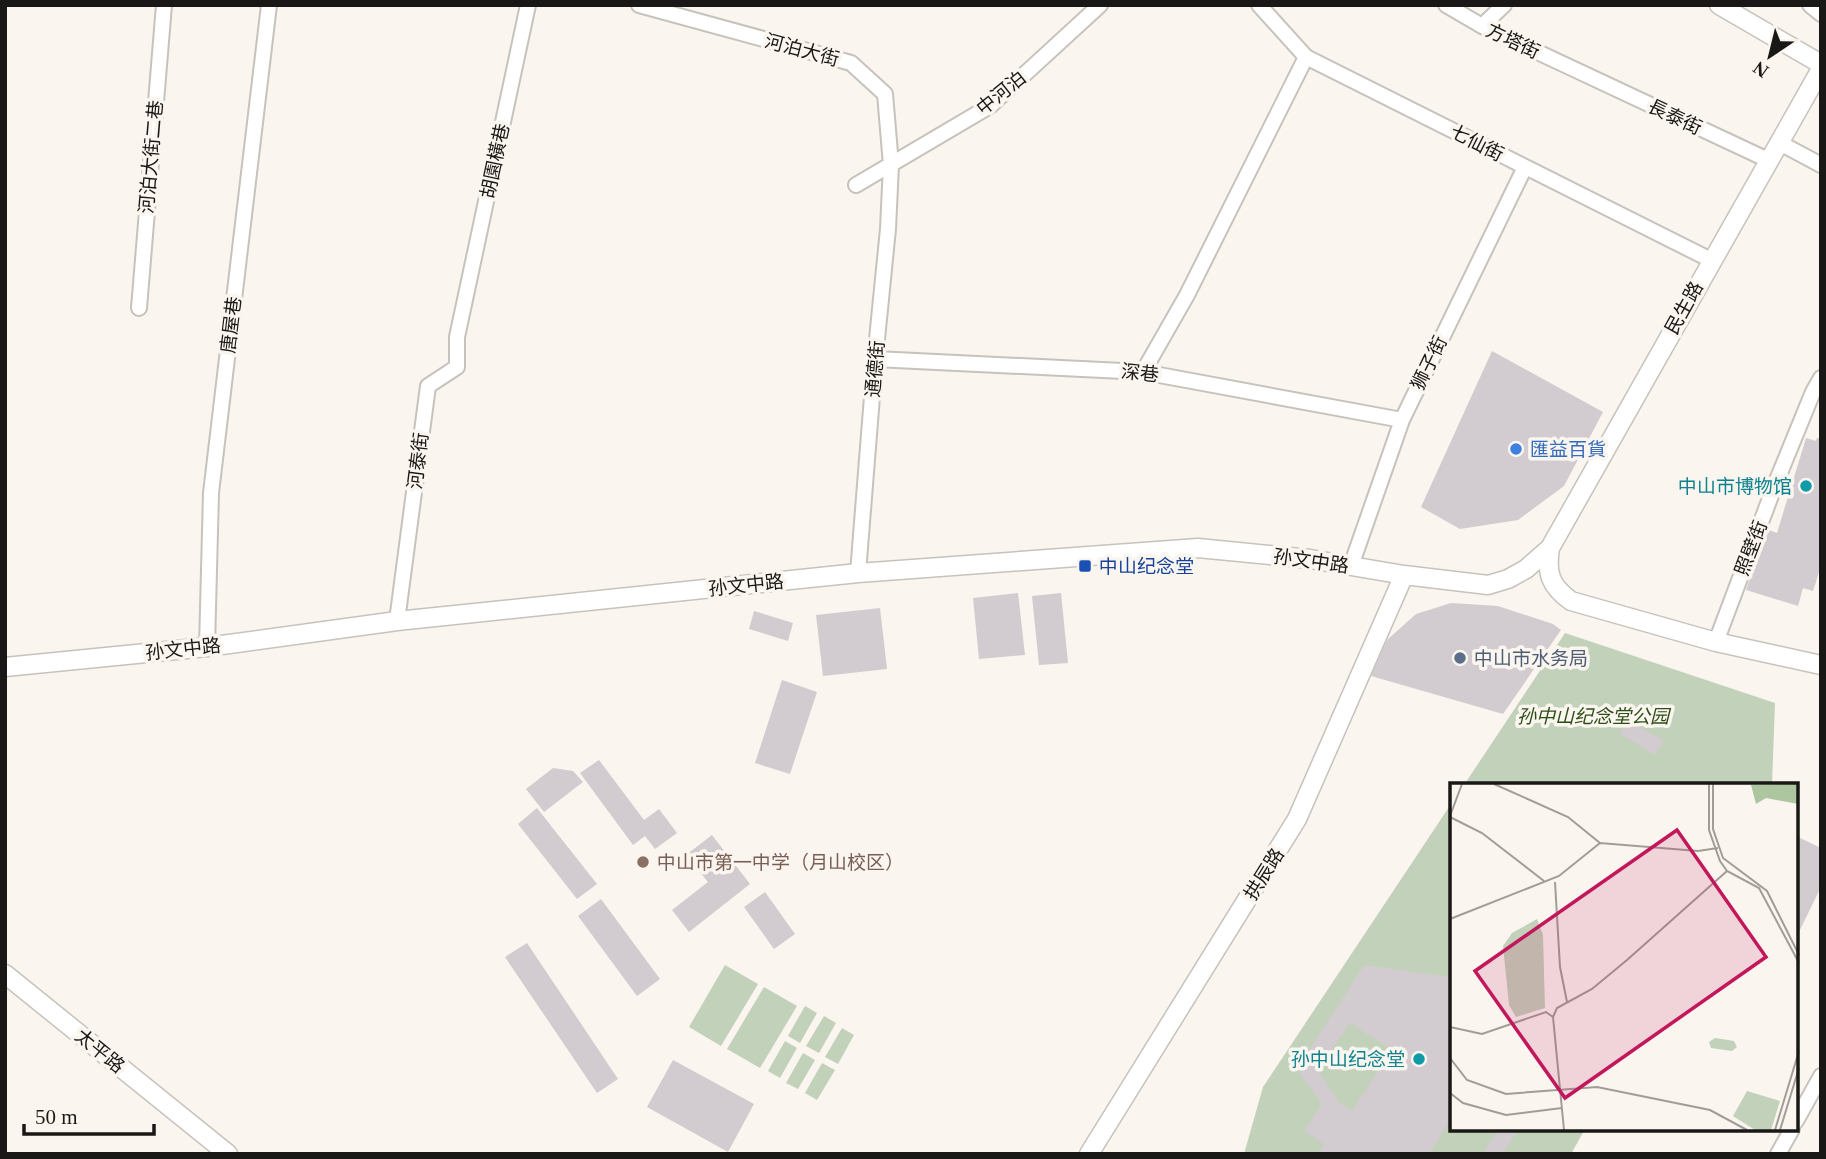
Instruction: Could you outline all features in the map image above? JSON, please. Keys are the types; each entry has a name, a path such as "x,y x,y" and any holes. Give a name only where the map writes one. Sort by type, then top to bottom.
{"street":[{"name":"河泊大街二巷","path":"139,308 164,5"},
{"name":"唐屋巷","path":"207,646 211,493 269,5"},
{"name":"胡園橫巷","path":"461,317 528,5"},
{"name":"河泊大街","path":"641,5 851,63 885,94 891,165"},
{"name":"中河泊","path":"856,185 990,106 1100,5"},
{"name":"七仙街","path":"1259,5 1306,57 1711,260"},
{"name":"方塔街","path":"1446,5 1482,26 1582,74"},
{"path":"1482,26 1504,5"},
{"path":"1719,5 1821,66"},
{"path":"1810,5 1821,14"},
{"path":"1143,372 1187,295 1306,57"},
{"name":"民生路","path":"1550,548 1821,66"},
{"name":"長泰街","path":"1582,74 1768,160"},
{"path":"1778,142 1821,165"},
{"name":"通德街","path":"859,573 891,165"},
{"name":"狮子街","path":"1351,566 1402,420 1525,167"},
{"name":"河泰街","path":"397,621 428,386 457,367 457,337 461,317"},
{"name":"深巷","path":"876,359 1143,372 1402,420"},
{"name":"照壁街","path":"1716,642 1775,485 1821,378"},
{"name":"孙文中路","path":"5,667 207,646 397,621 859,573 1198,548 1310,559 1404,575 1488,584 1508,579 1526,569 1550,548"},
{"path":"1550,548 1548,561 1553,586 1571,601 1716,642 1821,665"},
{"name":"拱辰路","path":"1089,1154 1297,819 1404,575"},
{"name":"太平路","path":"5,974 228,1154"},
{"path":"1798,1117 1821,1076"},
{"path":"1778,1154 1791,1131"}],"green space":[{"name":"孙中山纪念堂公园","path":"1565,633 1775,703 1772,783 1465,783"},
{"path":"1450,806 1450,1131 1584,1131 1571,1154 1244,1154 1263,1087"},
{"path":"725,965 758,984 721,1046 689,1027"},
{"path":"764,987 797,1006 760,1068 727,1049"},
{"path":"805,1006 817,1013 800,1043 788,1036"},
{"path":"824,1016 836,1023 819,1053 806,1046"},
{"path":"842,1028 854,1035 838,1064 825,1057"},
{"path":"785,1041 797,1048 780,1078 768,1071"},
{"path":"803,1053 815,1060 798,1089 786,1083"},
{"path":"822,1063 835,1070 817,1100 805,1093"}],"building":[{"name":"匯益百貨","path":"1492,351 1603,412 1564,486 1518,520 1460,529 1421,507"},
{"name":"中山市博物馆","path":"1806,438 1816,441 1817,438 1821,439 1821,566 1813,591 1803,588 1798,606 1746,590 1764,538 1769,530 1777,533"},
{"path":"1018,593 1025,655 979,659 973,598"},
{"path":"1061,593 1068,663 1039,665 1032,596"},
{"name":"中山市水务局","path":"1451,603 1498,606 1553,624 1561,630 1503,714 1371,676 1387,640 1416,614"},
{"path":"880,608 887,669 823,676 816,615"},
{"path":"754,611 793,623 788,641 749,629"},
{"path":"782,680 817,692 790,774 755,763"},
{"path":"1628,720 1664,741 1655,755 1620,734"},
{"path":"599,760 644,820 659,809 677,833 655,849 645,836 633,845 580,773"},
{"path":"553,768 573,771 583,782 544,812 526,789"},
{"path":"537,808 597,884 577,899 518,824"},
{"path":"712,835 750,884 689,932 672,910 708,882 686,855"},
{"path":"1798,837 1821,848 1821,887 1798,934"},
{"path":"765,892 795,934 774,949 744,907"},
{"path":"601,899 660,979 637,996 578,916"},
{"path":"527,943 618,1079 597,1093 505,957"},
{"name":"孙中山纪念堂","path":"1364,965 1450,977 1450,1121 1429,1154 1318,1154 1324,1144 1304,1131 1322,1104 1297,1069","holes":["1350,1023 1392,1050 1352,1111 1339,1102 1318,1071"]},
{"path":"673,1060 754,1104 728,1152 647,1107"},
{"path":"1498,1131 1517,1131 1503,1154 1483,1154"}],"place":[{"name":"匯益百貨","path":"1516,449"},
{"name":"中山市博物馆","path":"1806,486"},
{"name":"中山纪念堂","path":"1085,566"},
{"name":"中山市水务局","path":"1460,658"},
{"name":"中山市第一中学（月山校区）","path":"643,862"},
{"name":"孙中山纪念堂","path":"1419,1059"}]}
